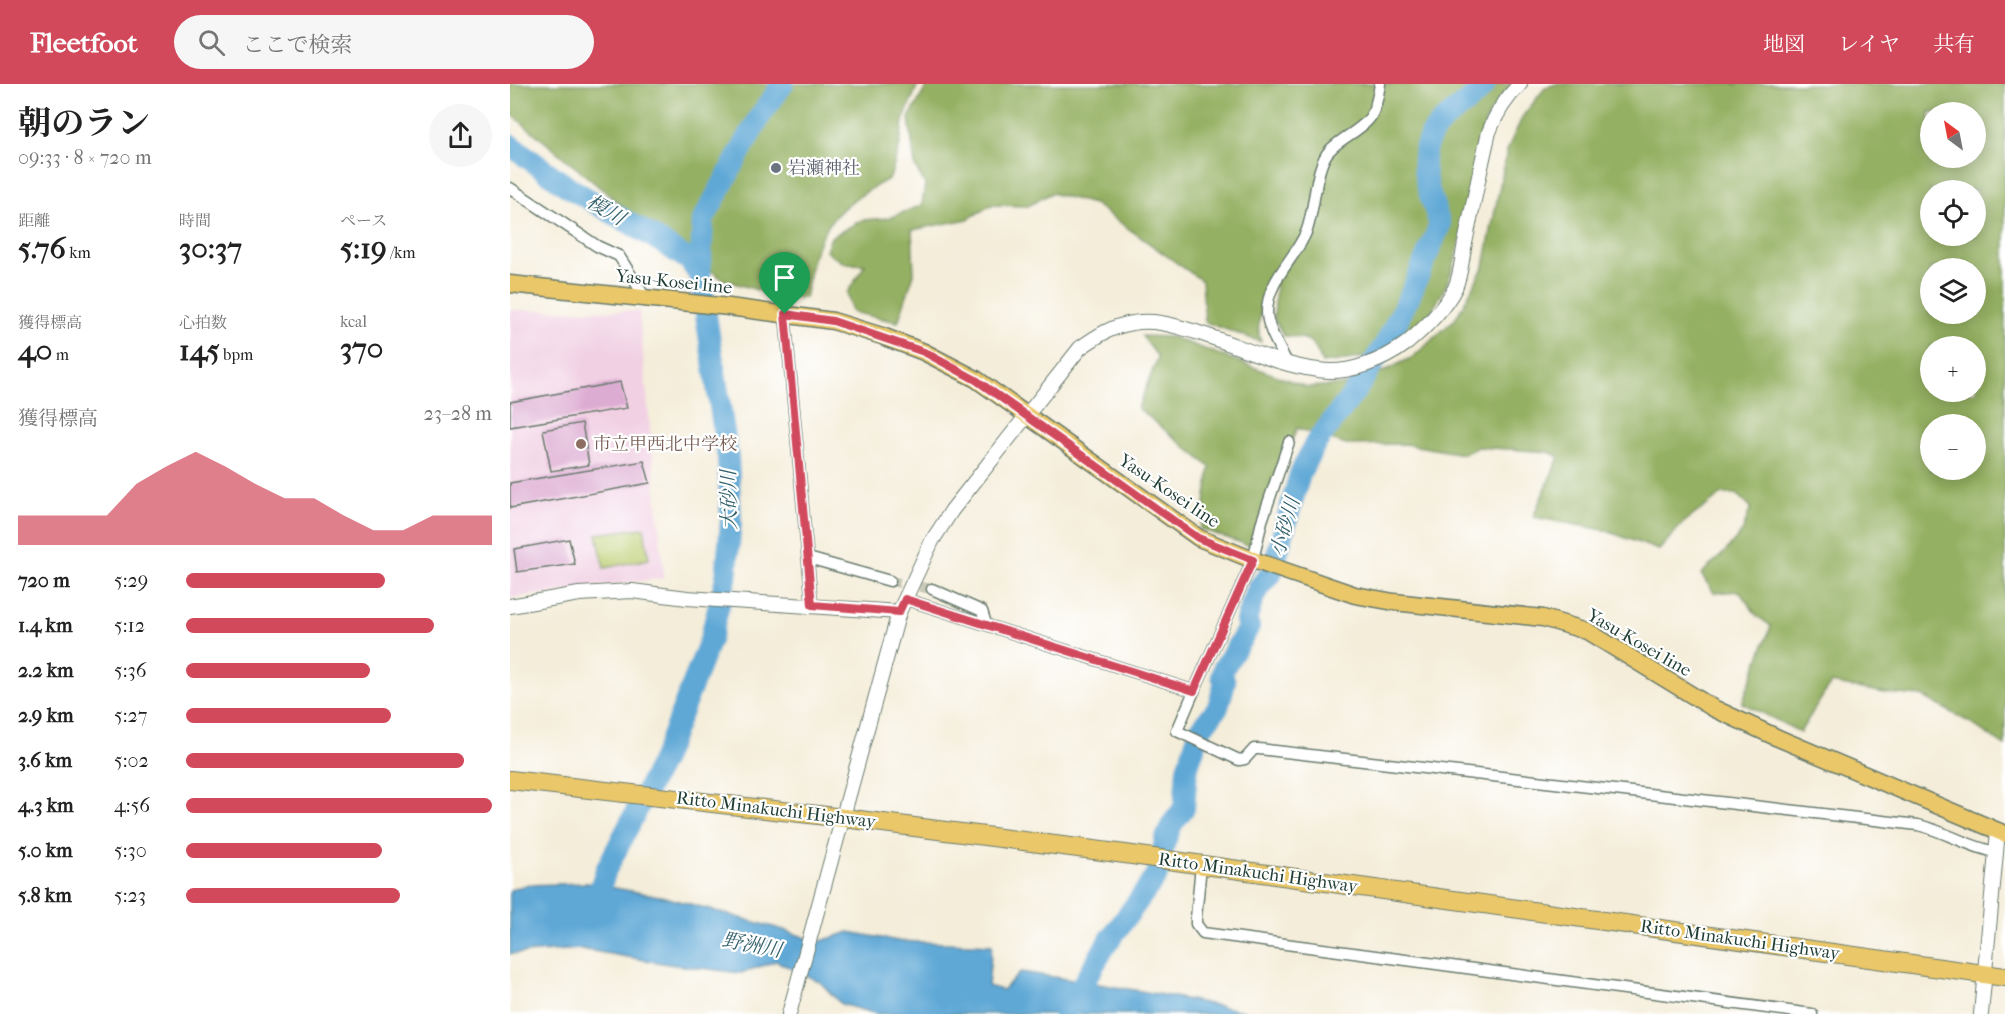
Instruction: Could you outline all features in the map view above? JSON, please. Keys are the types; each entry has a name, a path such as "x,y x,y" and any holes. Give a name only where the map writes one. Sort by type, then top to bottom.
{"highway":[{"name":"Ritto Minakuchi Highway","path":"510,780 678,798 1125,854 2005,976"}],"main road":[{"name":"Yasu-Kosei line","path":"510,284 729,307 833,321 924,352 976,380 1198,538 1355,595 1394,602 1543,618 1587,631 1713,708 2002,833"}],"street":[{"path":"1287,363 1268,319 1267,310 1270,297 1281,272 1306,233 1322,162 1329,151 1368,119 1373,111 1380,84"},
{"path":"789,1014 899,612 932,541 952,510 1080,348 1101,333 1133,322 1153,321 1173,325 1287,363 1319,371 1349,369 1369,364 1398,350 1419,334 1441,309 1455,287 1489,132 1500,109 1520,84"},
{"path":"510,188 597,246 619,256 646,299"},
{"path":"785,314 812,605"},
{"path":"1289,442 1262,521 1268,565 1194,691 1177,731 1239,760 1245,759 1254,749 1259,749 1918,825 1936,829 1979,849 1996,852"},
{"path":"808,558 890,581"},
{"path":"932,589 982,611 986,624"},
{"path":"510,606 579,594 632,591 687,598 899,612"},
{"path":"905,599 1194,691"},
{"path":"1936,829 1949,809"},
{"path":"1981,1014 1996,852 2002,833"},
{"path":"1201,865 1196,924 1203,933 1812,1014"}],"shaded area":[{"name":"市立甲西北中学校","path":"510,310 639,311 664,578 510,598"}],"green space":[{"path":"510,84 918,84 903,121 900,145 890,178 865,192 835,216 821,238 813,257 805,298 781,297 724,280 627,210 510,113"},
{"path":"928,84 1512,84 1494,107 1483,127 1458,250 1442,293 1430,313 1414,331 1385,350 1358,358 1322,363 1316,349 1309,341 1299,337 1284,336 1274,319 1276,280 1260,318 1261,342 1205,322 1202,281 1094,204 1051,193 1028,206 991,205 968,219 912,230 914,274 898,322 852,312 847,293 865,265 844,263 826,251 831,237 862,220 889,218 922,205 925,184 915,166 909,118"},
{"path":"1556,84 2005,84 2005,746 1969,722 1922,696 1885,693 1831,683 1800,732 1742,703 1771,626 1757,616 1739,591 1714,593 1701,574 1726,551 1742,532 1751,507 1736,494 1722,494 1683,523 1659,550 1604,530 1533,517 1559,457 1549,452 1478,447 1463,454 1405,444 1346,445 1297,428 1251,546 1200,529 1210,467 1138,408 1158,357 1142,336 1172,337 1307,387 1357,384 1413,357 1456,318 1484,266 1507,150 1523,116 1545,88"},
{"path":"644,528 649,559 604,568 597,534"}],"water":[{"name":"野洲川","path":"587,883 665,897 784,930 818,942 849,932 898,941 992,945 988,986 1002,990 1021,972 1168,996 1256,1014 877,1014 841,1004 820,982 776,961 741,973 668,964 581,949 510,954 510,890 526,885"}],"building":[{"path":"620,382 627,408 510,427 510,402"},
{"path":"582,423 589,465 551,471 543,430"},
{"path":"644,461 650,483 510,508 510,483"},
{"path":"569,539 575,564 517,572 514,549"}],"waterway":[{"name":"大砂川","path":"592,914 606,870 664,757 710,640 726,578 731,521 728,458 700,276 703,220 760,116 783,84"},
{"name":"小砂川","path":"1065,1014 1106,945 1157,875 1165,841 1172,824 1184,808 1187,769 1200,730 1218,707 1225,682 1222,676 1223,669 1249,627 1246,621 1259,587 1272,572 1300,474 1315,444 1356,390 1386,343 1410,295 1440,225 1424,167 1428,140 1437,127 1474,97 1485,84"},
{"name":"榎川","path":"510,145 568,187 689,260 700,276"}],"tunnel":[{"path":"890,581 932,589"}],"place":[{"name":"岩瀬神社","path":"776,168"},
{"name":"市立甲西北中学校","path":"581,444"}],"route":[{"path":"785,314 833,321 924,352 976,380 1198,538 1253,560 1194,691 905,599 899,612 812,605 785,314"}]}
